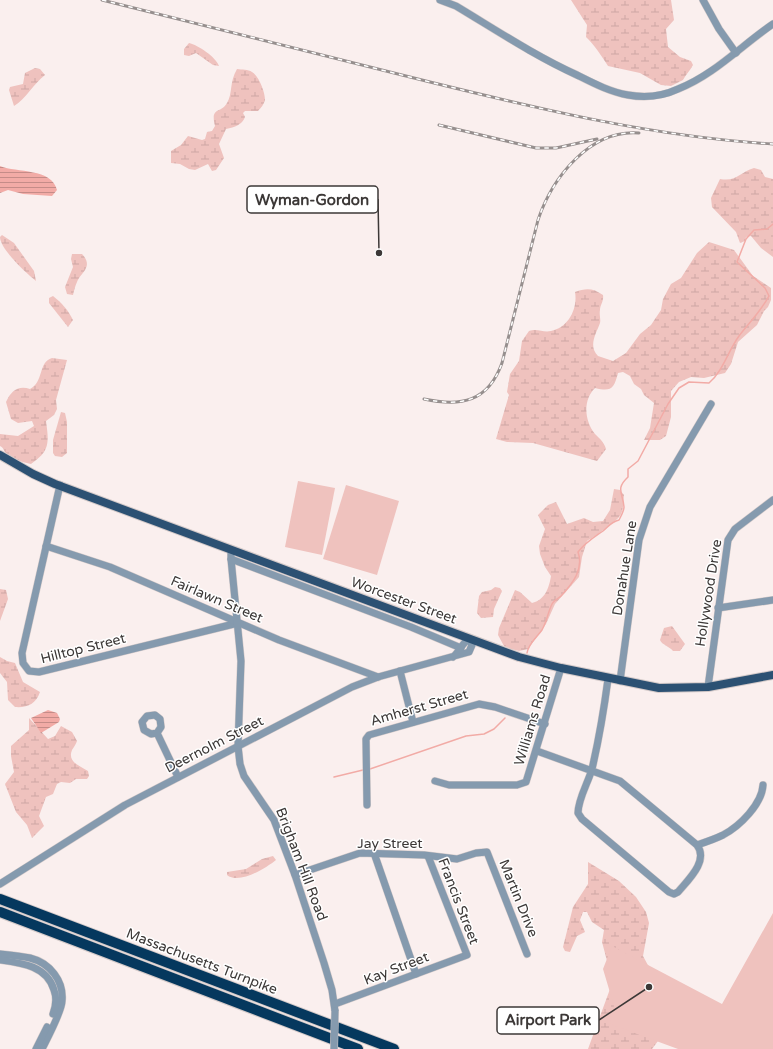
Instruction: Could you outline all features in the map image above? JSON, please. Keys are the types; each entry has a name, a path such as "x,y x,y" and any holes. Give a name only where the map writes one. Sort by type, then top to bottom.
{"highway":[{"name":"Massachusetts Turnpike","path":"0,899 394,1049"},
{"name":"Massachusetts Turnpike","path":"0,912 358,1049"}],"main road":[{"name":"Worcester Street","path":"0,455 38,476 60,485 519,657 608,679 667,689 708,687 773,675"}],"street":[{"path":"440,0 456,6 548,62 603,87 627,95 658,95 678,90 698,79 736,53 773,24"},
{"path":"704,0 719,29 736,53"},
{"name":"Donahue Lane","path":"620,681 639,540 645,518 659,489 711,404"},
{"name":"Hilltop Street","path":"60,485 22,656 24,665 32,672 40,672 238,623"},
{"name":"Hollywood Drive","path":"708,687 726,544 729,536 735,529 772,502"},
{"name":"Fairlawn Street","path":"46,546 110,567 238,623 378,677"},
{"name":"Brigham Hill Road","path":"232,550 231,559 241,669 238,746 243,773 274,820 295,875 324,963 335,1008 334,1049"},
{"path":"231,559 411,627 461,648"},
{"path":"718,608 773,600"},
{"path":"454,657 464,641 470,638"},
{"name":"Deernolm Street","path":"0,884 125,805 352,687 378,677 469,652 472,645 470,638"},
{"name":"Williams Road","path":"435,781 449,785 522,784 526,782 561,668"},
{"path":"400,671 413,722"},
{"path":"536,750 591,772 616,779 626,785 697,845 702,855 699,864 678,892 670,893 579,815 579,807 591,772 600,736 608,679"},
{"name":"Amherst Street","path":"367,805 366,736 480,704 490,705 545,724"},
{"path":"157,732 178,778"},
{"path":"697,845 720,836 736,826 757,802 762,793 763,785"},
{"name":"Jay Street","path":"295,875 354,854 374,853 459,859 476,853 487,852"},
{"name":"Martin Drive","path":"487,852 527,954"},
{"path":"374,853 416,974"},
{"name":"Francis Street","path":"428,856 467,956"},
{"path":"0,954 31,958 44,964 60,982 62,1002 42,1049"},
{"name":"Kay Street","path":"335,1008 416,974 467,956"},
{"path":"0,960 23,963 43,972 52,982 56,994 56,1008 36,1049"}],"green space":[{"path":"571,0 671,0 674,20 666,29 668,47 680,57 691,61 693,65 683,80 671,86 661,85 640,73 608,66 586,37 587,25"},
{"path":"189,43 206,52 219,66 213,65 196,53 189,56 184,55 184,49"},
{"path":"35,68 40,69 45,75 22,100 14,106 9,90 10,87 23,84 25,73"},
{"path":"237,69 247,70 255,74 261,84 265,97 262,106 258,111 245,111 243,113 245,117 240,124 226,129 219,144 224,158 216,170 212,171 208,164 195,170 189,169 180,164 171,163 171,151 181,145 188,136 202,140 205,139 207,132 212,131 215,126 215,113 225,106 229,99 233,79"},
{"path":"754,168 761,170 765,177 773,179 773,257 761,248 751,236 746,237 745,241 740,243 736,232 712,207 711,198 720,179 726,180 735,178"},
{"path":"2,235 14,243 34,271 36,281 20,267 4,248 0,237"},
{"path":"709,242 734,250 753,276 771,288 771,300 757,325 738,342 731,364 725,373 704,378 691,377 679,382 671,391 671,417 666,436 660,440 644,440 650,428 654,403 634,384 630,376 623,372 618,373 615,383 611,388 605,390 595,388 588,398 586,410 589,423 595,434 603,442 606,449 597,461 533,443 507,442 496,439 509,395 507,392 510,374 519,361 522,341 529,331 548,331 557,329 567,322 573,311 576,298 575,292 586,289 596,291 603,295 603,297 600,308 600,323 593,344 595,352 598,356 613,361 626,353 640,334 651,325 661,310 663,299 671,284 681,278 697,253"},
{"path":"72,254 82,254 87,262 86,269 76,284 73,295 67,294 65,287 73,267 71,259"},
{"path":"53,296 69,313 73,320 68,327 49,303 49,298"},
{"path":"52,358 67,360 56,400 57,409 54,415 46,421 48,435 47,446 42,455 31,464 11,457 0,446 0,434 18,436 34,426 32,421 18,423 11,419 6,402 10,395 18,388 30,389 34,386 45,364"},
{"path":"61,412 65,413 67,422 67,453 62,457 55,456 53,453 53,440"},
{"path":"298,481 335,488 322,555 285,547"},
{"path":"346,485 399,501 377,575 323,559"},
{"path":"614,489 620,490 624,495 622,512 611,524 587,541 582,557 579,577 555,604 546,624 528,649 519,651 504,646 498,635 499,628 515,590 520,592 532,603 540,599 546,593 549,585 551,576 545,567 540,554 539,546 545,529 538,515 548,505 556,502 567,524 584,518 593,522 603,521 610,510"},
{"path":"495,587 500,588 502,591 494,609 493,617 481,618 477,613 479,596 482,592 491,590"},
{"path":"0,589 6,590 8,599 0,621"},
{"path":"672,626 685,644 680,651 673,651 660,640 664,628"},
{"path":"0,657 15,663 23,682 40,692 36,700 27,706 15,707 8,700 7,682 0,673"},
{"path":"29,718 48,739 55,736 61,726 72,732 77,741 72,750 71,758 75,763 88,771 89,776 87,779 76,779 70,783 61,782 57,784 53,794 46,797 39,816 44,826 32,838 27,825 16,812 5,784 14,772 11,746 29,730"},
{"path":"273,856 276,860 266,867 245,877 232,878 227,875 227,872 246,869 262,859"},
{"path":"588,862 619,881 636,897 646,912 649,923 643,956 650,969 658,1041 652,1049 588,1049 610,989 610,972 602,942 604,930 592,922 587,912 583,912 580,920 585,932 577,936 570,952 565,951 563,947 573,907 588,884"},
{"path":"773,913 773,1049 678,1049 610,1024 614,1006 603,969 612,946 722,1004"}],"shaded area":[{"path":"0,166 33,172 41,175 54,183 57,190 52,196 23,194 8,190 0,193"},
{"path":"48,710 57,713 60,719 59,722 41,733 31,718"}],"waterway":[{"path":"527,653 531,644 542,630 553,603 561,596 576,576 580,564 578,552 590,540 612,523 619,520 624,507 621,488 624,481 628,477 628,469 638,461 668,404 679,388 689,382 709,383 714,378 722,367 739,336 759,312 769,296 765,288 737,262 746,239 754,230 767,229 773,224"},
{"path":"370,769 466,736 484,734 494,729 505,718"},
{"path":"334,777 363,770"}],"railway":[{"path":"102,0 515,103 643,129 773,144"},
{"path":"439,125 536,148 556,148 597,139"},
{"path":"424,399 450,402 472,399 481,394 489,386 502,363 538,220 544,204 553,188 575,159 589,148 605,139 621,134 639,133"}],"place":[{"name":"Wyman-Gordon","path":"379,253"},
{"name":"Airport Park","path":"649,987"}]}
